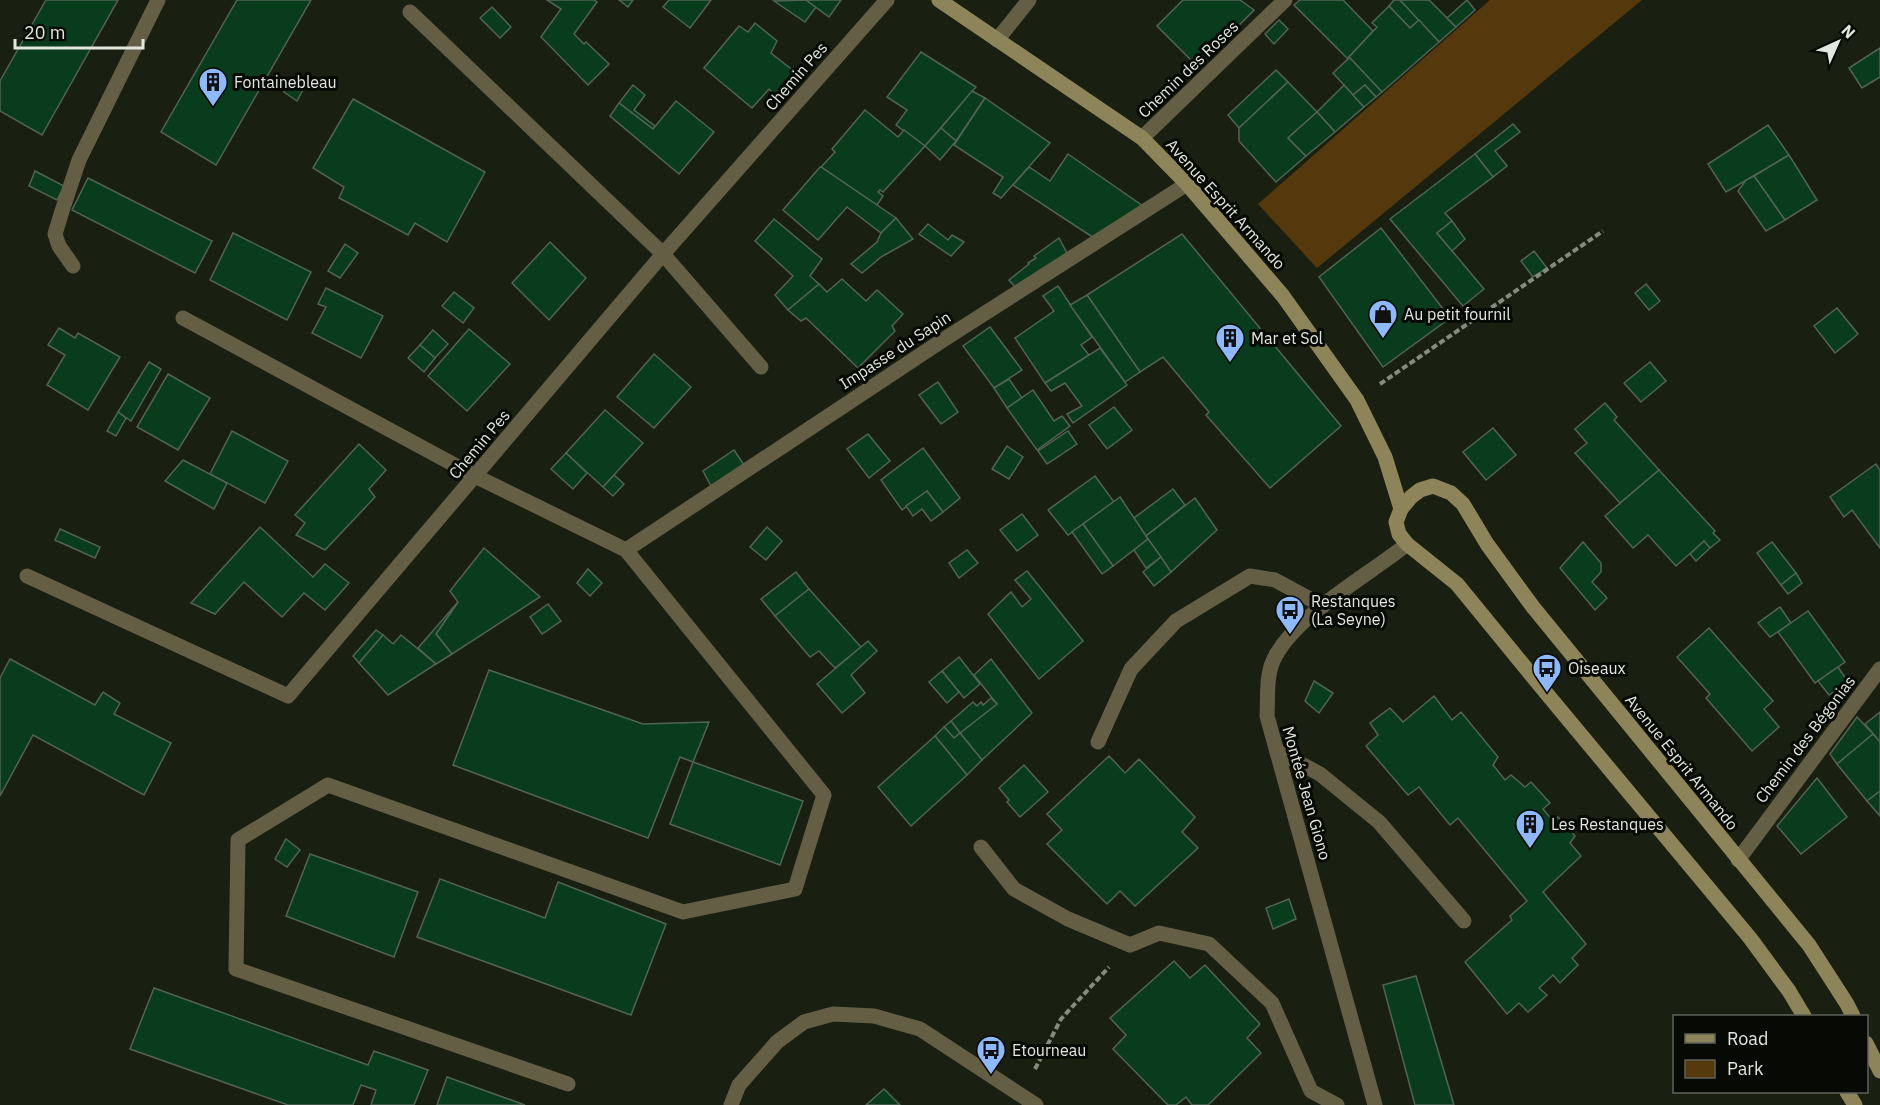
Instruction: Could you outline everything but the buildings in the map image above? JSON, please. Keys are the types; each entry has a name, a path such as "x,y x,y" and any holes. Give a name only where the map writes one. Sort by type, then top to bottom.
{"street":[{"path":"73,266 59,246 55,234 62,211 79,160 158,0"},
{"name":"Chemin Pes","path":"27,576 288,696 663,254 886,0"},
{"name":"Avenue Esprit Armando","path":"939,0 1142,138 1187,184 1283,296 1357,399 1384,457 1401,509"},
{"path":"997,40 1029,0"},
{"name":"Chemin des Roses","path":"1142,138 1284,0"},
{"path":"410,12 663,254 761,366"},
{"name":"Impasse du Sapin","path":"626,550 934,346 1187,184"},
{"path":"183,318 475,476 626,550 824,795 795,889 683,912 328,785 238,840 236,969 568,1084"},
{"name":"Avenue Esprit Armando","path":"1407,544 1399,534 1396,522 1401,509 1420,490 1433,486 1451,493 1463,504 1487,544 1533,607 1809,945 1852,1015"},
{"path":"1407,544 1457,584 1750,938 1803,1015"},
{"name":"Montée Jean Giono","path":"1375,1105 1267,716 1268,682 1273,662 1290,636 1307,618 1407,544"},
{"path":"1098,742 1131,669 1176,621 1250,576 1275,580 1323,606"},
{"name":"Chemin des Bégonias","path":"1738,860 1880,669"},
{"path":"1277,751 1320,774 1379,822 1464,921"},
{"path":"981,848 1014,889 1068,919 1131,945 1159,933 1209,944 1272,1003 1311,1091 1337,1105"},
{"path":"731,1105 740,1085 777,1042 804,1022 833,1014 874,1016 920,1029 1036,1105"},
{"path":"1868,1047 1880,1071"}],"path":[{"path":"1357,399 1603,231"},
{"path":"1031,1076 1061,1019 1131,945"}],"green space":[{"path":"1490,0 1642,0 1317,268 1258,204"}],"place":[{"name":"Fontainebleau","path":"213,108"},
{"name":"Au petit fournil","path":"1383,340"},
{"name":"Mar et Sol","path":"1230,364"},
{"name":"Restanques (La Seyne)","path":"1290,636"},
{"name":"Oiseaux","path":"1547,694"},
{"name":"Les Restanques","path":"1530,850"},
{"name":"Etourneau","path":"991,1076"}]}
